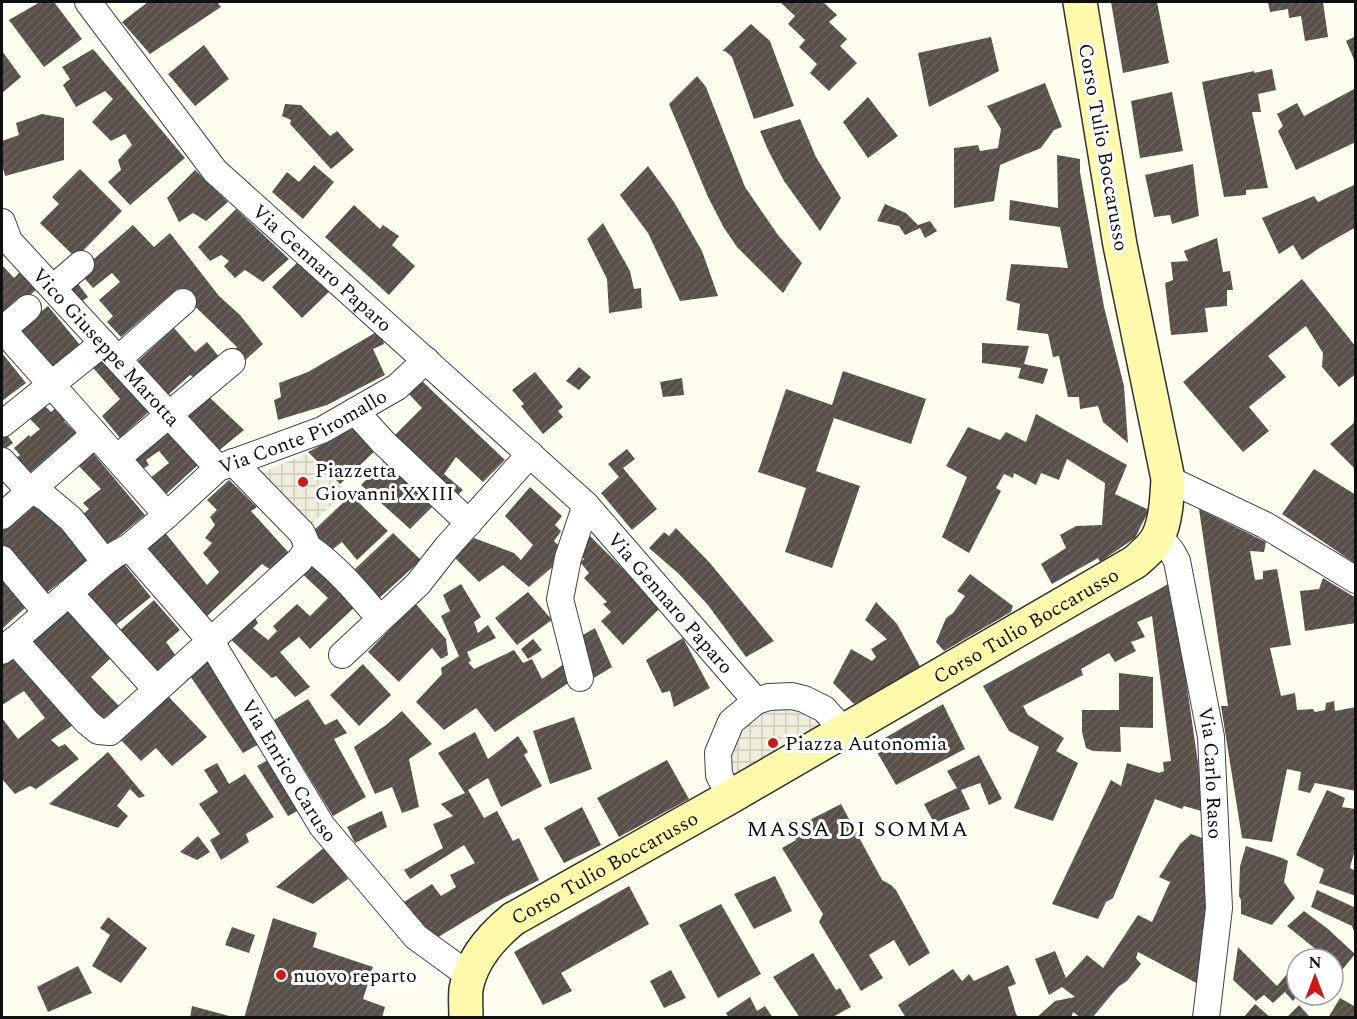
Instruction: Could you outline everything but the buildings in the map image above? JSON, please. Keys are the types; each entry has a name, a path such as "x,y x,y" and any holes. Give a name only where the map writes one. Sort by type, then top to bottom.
{"street":[{"name":"Via Gennaro Paparo","path":"88,2 215,171 586,505 756,701"},
{"name":"Corso Tulio Boccarusso","path":"466,1017 466,988 476,962 498,931 513,919 730,797 1135,562 1159,536 1167,500 1168,479 1119,244 1080,2"},
{"name":"Vico Giuseppe Marotta","path":"2,222 9,241 110,351 169,414 226,465"},
{"path":"52,288 81,264"},
{"path":"2,424 51,384 110,351 183,302"},
{"path":"28,308 2,329 167,515"},
{"name":"Via Conte Piromallo","path":"210,640 110,732 98,731 87,722 8,646 105,562 129,547 226,465 322,430 397,387 426,360"},
{"path":"117,458 232,362"},
{"path":"355,411 383,442 469,523"},
{"path":"2,516 95,434"},
{"path":"342,655 418,584 447,547 530,454"},
{"path":"2,461 24,485 46,498 70,519 105,562"},
{"path":"226,465 302,533 308,547 324,558 380,619"},
{"path":"1168,479 1265,525 1356,580"},
{"name":"Via Gennaro Paparo","path":"580,678 560,599 568,558 586,505"},
{"name":"Via Carlo Raso","path":"1159,536 1177,561 1211,736 1219,908 1206,1017"},
{"name":"Via Enrico Caruso","path":"129,547 210,640 322,826 416,937 471,976"},
{"path":"210,640 300,560 308,547"},
{"path":"2,559 46,612"},
{"path":"69,593 156,689"},
{"path":"730,797 720,776 718,753 730,722 756,701 769,697 792,696 804,699 824,709 841,732"}],"shaded area":[{"name":"Piazzetta Giovanni XXIII","path":"306,454 346,491 312,524 261,473"},
{"name":"Piazza Autonomia","path":"769,697 834,720 730,797 731,722"}],"place":[{"name":"Piazzetta Giovanni XXIII","path":"303,482"},
{"name":"Piazza Autonomia","path":"773,743"},
{"name":"nuovo reparto","path":"281,975"}],"district":[{"name":"MASSA DI SOMMA","path":"858,828"}]}
